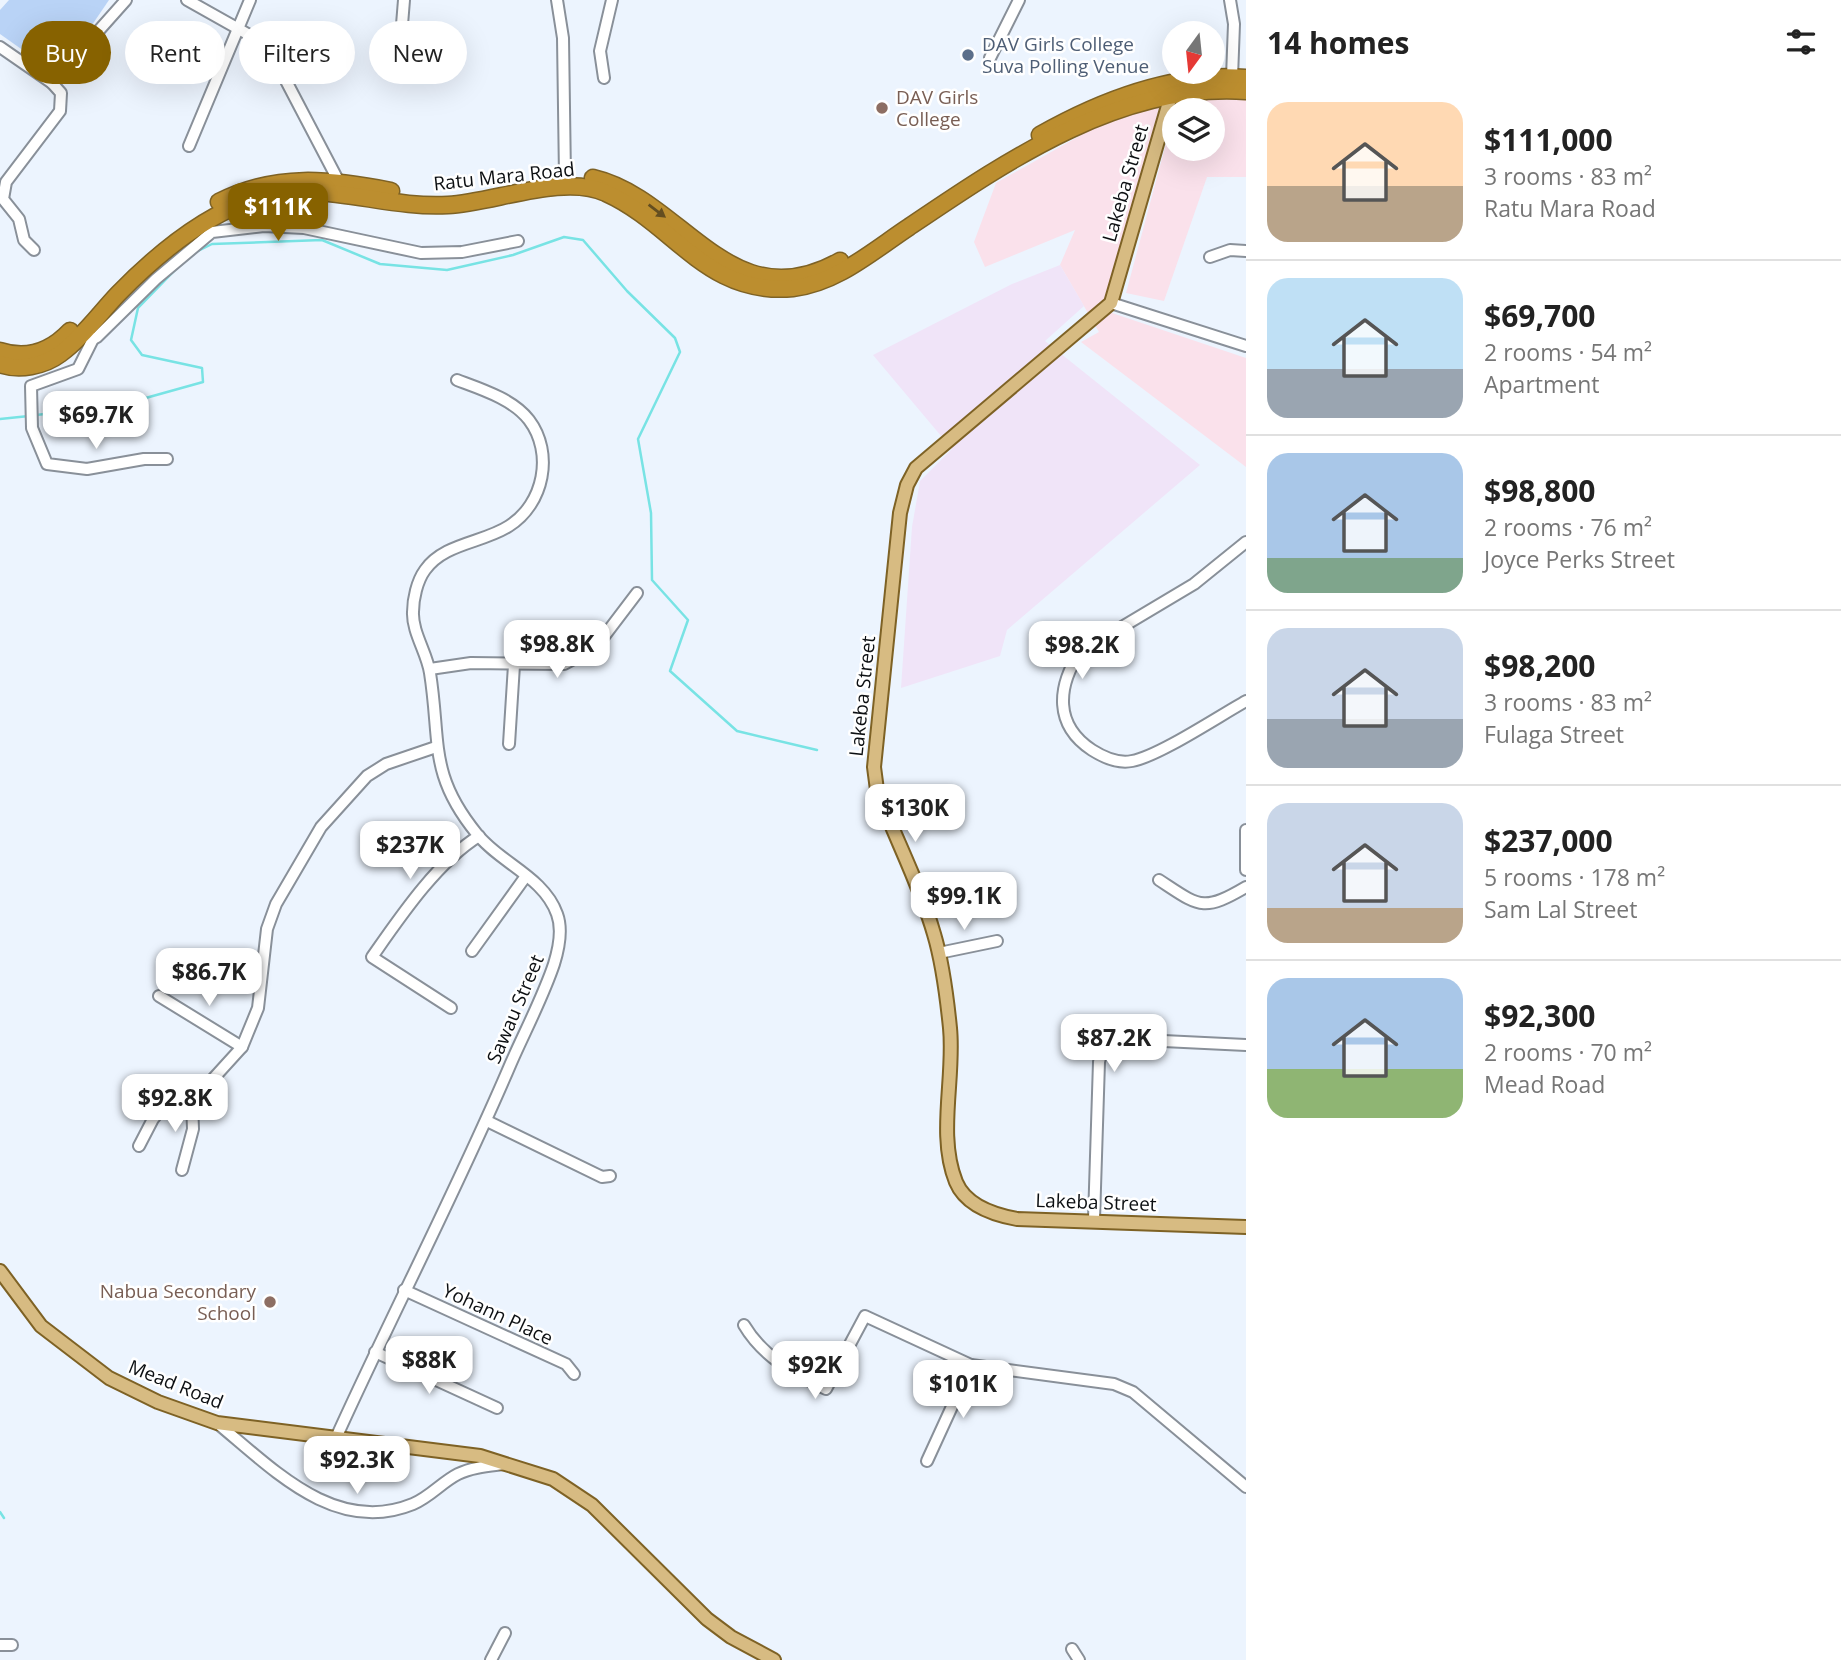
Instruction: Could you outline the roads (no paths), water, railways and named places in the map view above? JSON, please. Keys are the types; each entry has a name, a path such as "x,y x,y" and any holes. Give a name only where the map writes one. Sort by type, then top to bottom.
{"highway":[{"name":"Ratu Mara Road","path":"0,351 19,355 43,351 55,345 127,270 220,201 261,185 318,180 400,193 435,195 565,177 609,182 632,193 705,251 730,265 760,275 795,277 833,265 848,257 962,179 1080,113 1129,94 1239,84"},
{"name":"Ratu Mara Road","path":"0,364 25,367 48,361 88,336 133,280 204,224 234,206 284,192 340,194 435,206 552,188 592,188 623,202 723,277 762,287 810,285 860,261 965,190 1034,150 1110,113 1172,89"}],"main road":[{"name":"Lakeba Street","path":"1172,89 1111,303 916,468 907,485 900,513 874,766 877,790 934,933 939,953 950,1029 948,1143 957,1185 968,1199 999,1216 1246,1227"},
{"name":"Mead Road","path":"0,1271 41,1326 81,1359 130,1389 217,1423 480,1456 553,1479 592,1505 707,1619 731,1637 774,1660"}],"street":[{"path":"107,21 126,0"},
{"path":"187,0 260,41 272,54 339,182"},
{"path":"189,146 236,27 250,0"},
{"path":"402,21 404,0"},
{"path":"557,0 563,38 565,177"},
{"path":"604,78 600,51 612,0"},
{"path":"990,58 1019,0"},
{"path":"1229,0 1239,84"},
{"path":"0,47 21,62"},
{"path":"34,250 24,240 19,219 2,192 6,182 60,111 61,93 53,84"},
{"path":"318,180 328,160"},
{"path":"167,459 144,459 87,469 47,464 30,415 31,386 78,369 88,336 192,246 212,232 264,226 304,228 421,253 462,252 518,241"},
{"path":"1210,257 1230,250 1246,251"},
{"path":"1111,303 1246,346"},
{"name":"Sawau Street","path":"335,1438 487,1121 553,967 558,948 558,915 549,897 479,836 447,790 436,747 430,669 412,616 415,594 425,569 456,547 510,526 533,502 543,470 542,455 528,420 509,403 457,380"},
{"path":"1246,542 1195,584 1080,652 1069,669 1063,690 1063,710 1074,736 1099,754 1115,761 1132,761 1153,753 1246,701"},
{"path":"430,669 471,663 564,664 596,647 637,593"},
{"path":"509,744 514,665"},
{"path":"139,1146 153,1119 164,1106 192,1101 242,1047 258,1008 267,929 276,904 321,827 367,776 386,764 436,747"},
{"path":"1246,831 1246,870"},
{"path":"451,1008 372,957 420,893 461,850 479,836"},
{"path":"472,951 526,876"},
{"path":"1159,880 1202,905 1218,904 1246,887"},
{"path":"939,953 997,941"},
{"path":"159,996 242,1047"},
{"path":"1094,1219 1099,1062 1102,1049 1111,1040 1122,1039 1246,1045"},
{"path":"182,1170 193,1129 192,1101"},
{"path":"487,1121 602,1177 610,1176"},
{"name":"Yohann Place","path":"404,1290 566,1364 574,1374"},
{"path":"744,1325 757,1346 826,1389 866,1316 971,1365 1114,1384 1133,1392 1246,1487"},
{"path":"375,1352 498,1408"},
{"path":"927,1461 971,1365"},
{"path":"217,1423 310,1496 351,1511 403,1508 422,1500 457,1475 505,1464"},
{"path":"491,1660 505,1633"},
{"path":"1072,1649 1079,1660"}],"waterway":[{"path":"196,252 212,244 322,240 380,264 447,270 513,255 564,237 583,240 627,291 675,338 680,352 638,439 651,513 652,580 688,620 670,671 737,731 817,750"},
{"path":"36,415 117,406 203,382 202,368 142,355 131,340 138,308 177,268"},
{"path":"0,419 29,416"},
{"path":"0,1512 4,1518"}],"place":[{"name":"DAV Girls College Suva Polling Venue","path":"968,55"},
{"name":"DAV Girls College","path":"882,108"},
{"name":"Nabua Secondary School","path":"270,1302"}]}
